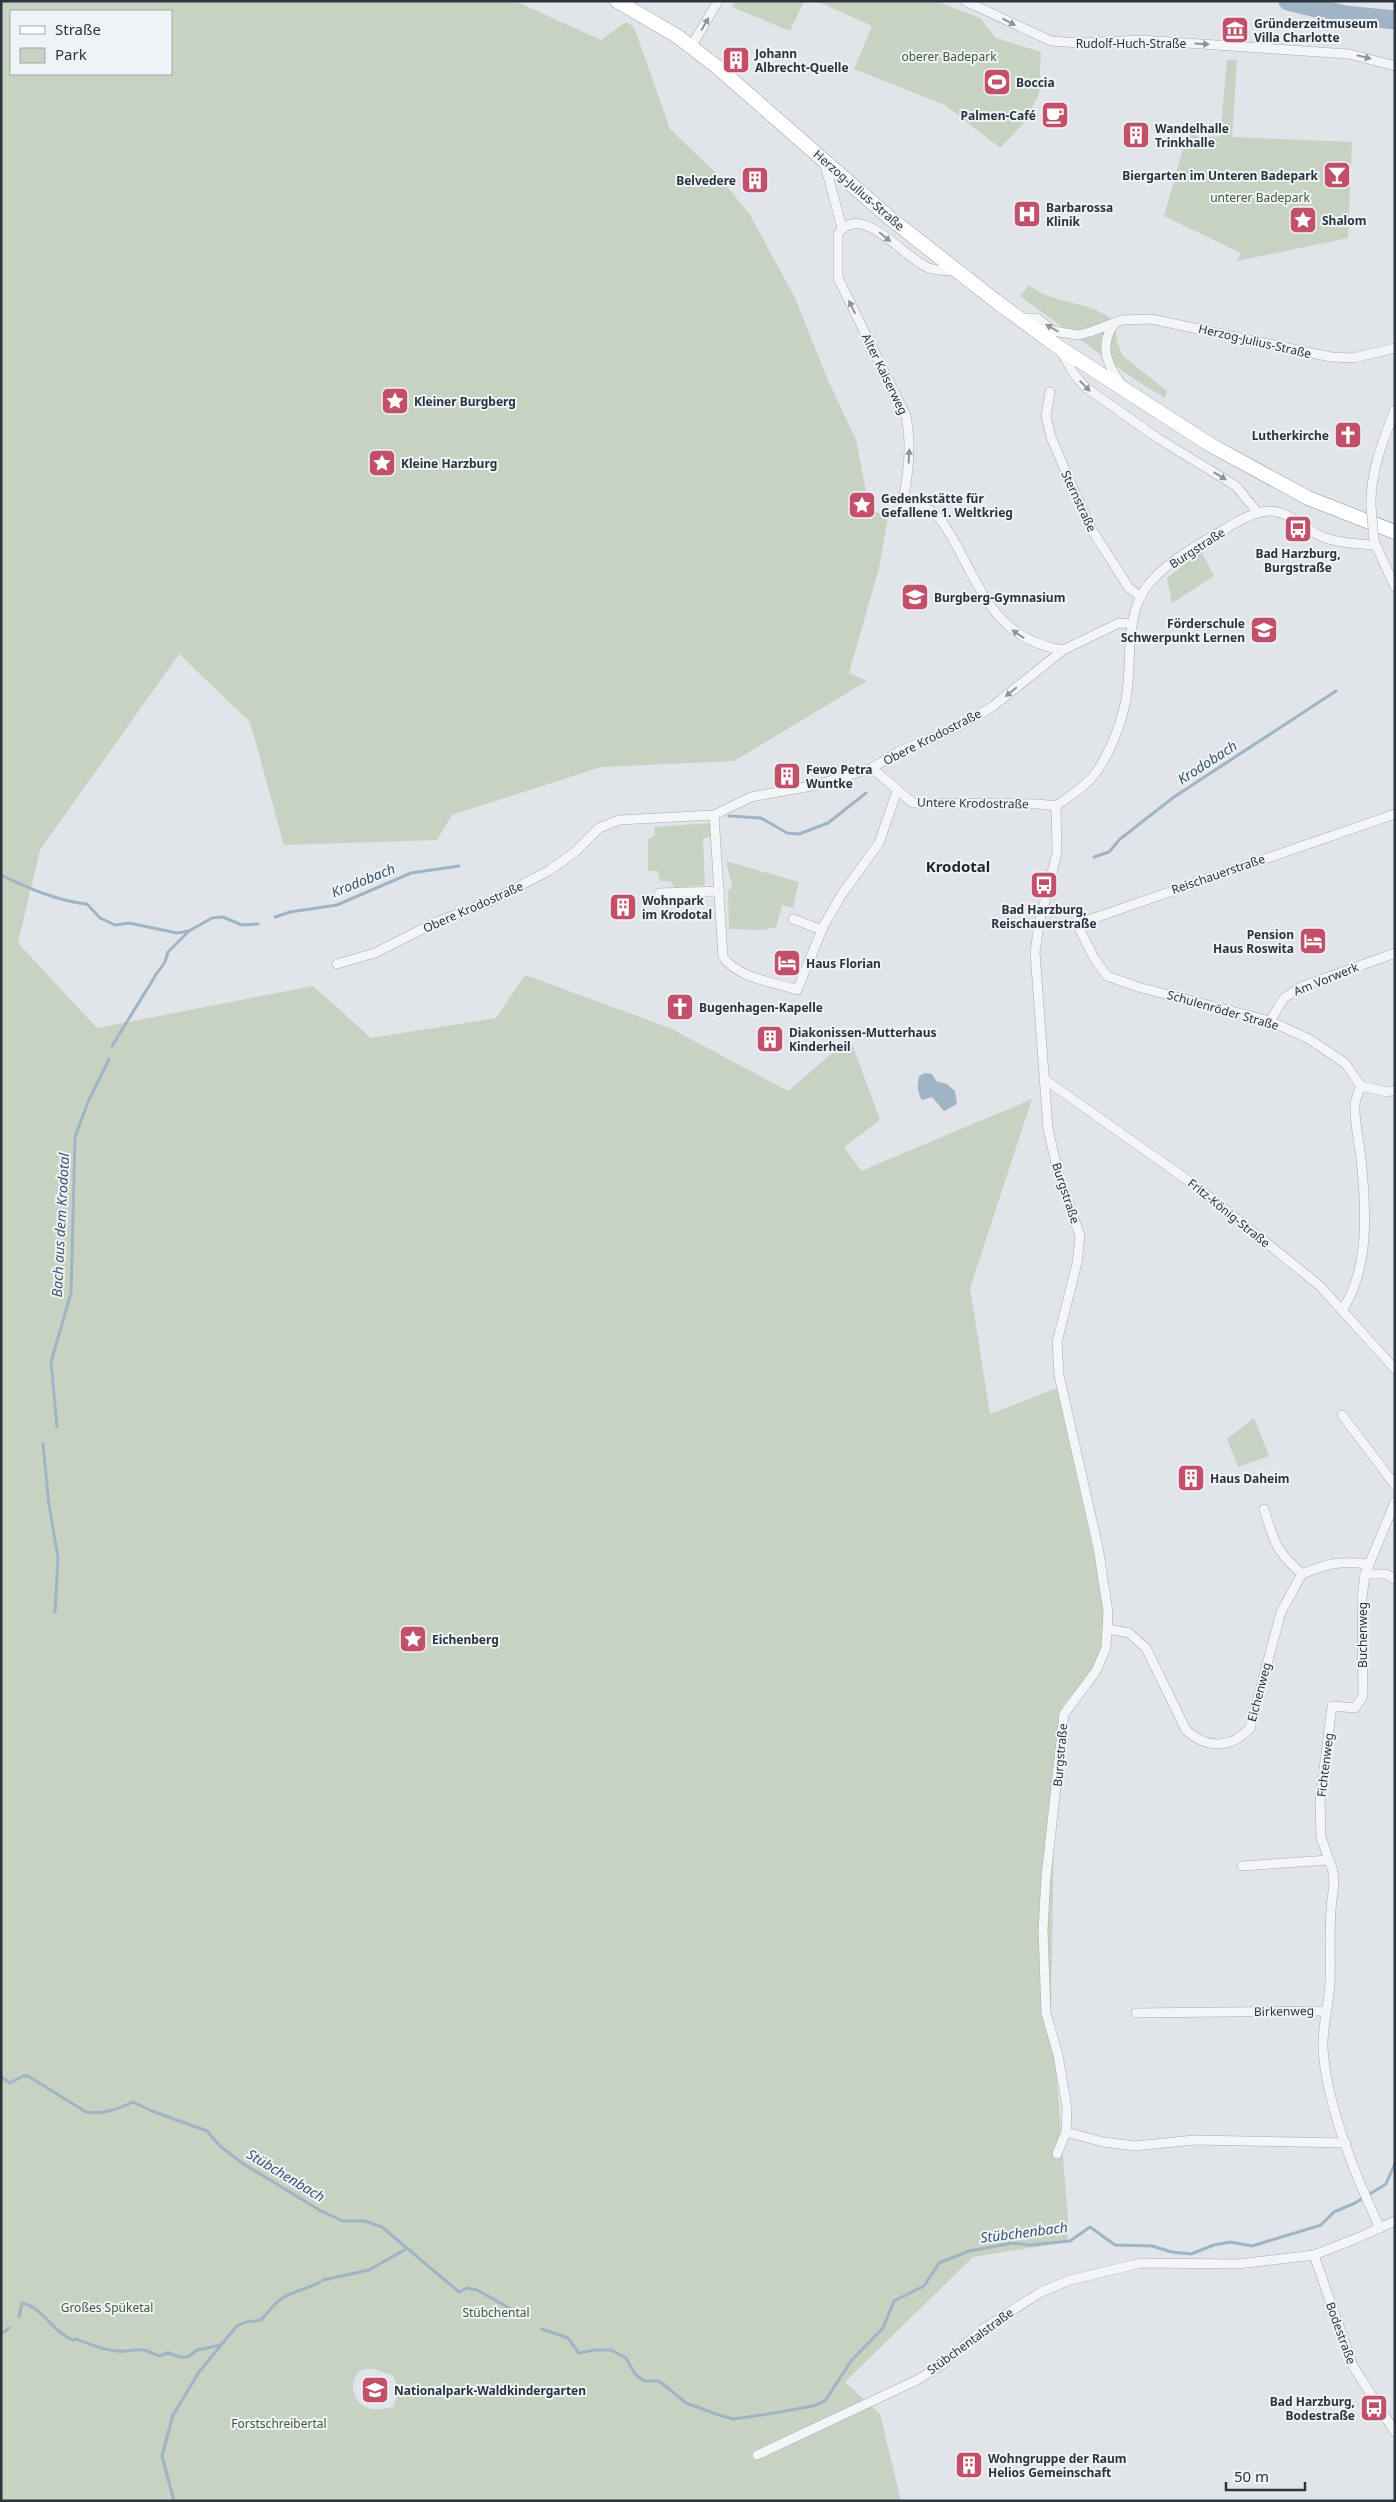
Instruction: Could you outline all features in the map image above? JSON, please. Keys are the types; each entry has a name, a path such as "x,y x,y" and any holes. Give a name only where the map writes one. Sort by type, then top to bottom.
{"main road":[{"name":"Herzog-Julius-Straße","path":"617,1 691,46 727,75 891,219 1019,318"},
{"path":"1019,318 1058,346 1209,444 1308,498 1395,532"}],"street":[{"path":"691,46 718,1"},
{"name":"Rudolf-Huch-Straße","path":"965,1 1051,42 1140,40 1349,54 1395,66"},
{"name":"Alter Kaiserweg","path":"823,159 840,231 838,278 906,416 910,435 910,455 902,504 924,506 934,512 941,520 986,602 1001,621 1014,632 1034,643 1063,650"},
{"path":"840,231 848,224 863,223 871,226 910,258 931,269 957,271"},
{"name":"Herzog-Julius-Straße","path":"1019,318 1037,318 1053,331 1070,334 1090,332 1133,318 1166,321 1331,357 1353,358 1395,348"},
{"path":"1115,323 1106,341 1105,355 1110,368 1124,389"},
{"path":"1058,346 1074,374 1085,387 1159,439 1236,486 1258,513"},
{"name":"Sternstraße","path":"1050,392 1046,416 1051,437 1072,486 1092,530 1129,588 1141,597"},
{"path":"1395,410 1381,444 1370,492 1374,543 1395,587"},
{"name":"Burgstraße","path":"1057,2154 1066,2132 1066,2108 1058,2055 1046,2013 1043,1930 1046,1877 1064,1714 1096,1671 1106,1648 1108,1612 1098,1547 1059,1375 1057,1342 1078,1263 1080,1236 1059,1176 1048,1129 1035,952 1039,924 1057,853 1056,806 1094,776 1118,729 1126,698 1132,624 1141,597 1147,586 1187,551 1258,513 1269,511 1283,513 1322,536 1335,541 1374,543"},
{"name":"Obere Krodostraße","path":"337,964 375,953 434,923 489,902 550,870 575,852 599,828 619,820 714,815 751,797 817,785 872,768 898,752 958,727 992,707 1063,650 1119,623 1132,624"},
{"name":"Untere Krodostraße","path":"872,768 913,803 1038,804 1056,806"},
{"path":"714,815 723,957 731,968 740,973 797,990 822,930 842,894 879,842 898,791"},
{"name":"Reischauerstraße","path":"1039,924 1077,924 1395,814"},
{"path":"659,893 720,891"},
{"path":"793,919 822,930"},
{"name":"Schulenröder Straße","path":"1077,924 1094,958 1107,976 1138,987 1270,1021 1309,1039 1345,1063 1361,1086"},
{"name":"Am Vorwerk","path":"1270,1021 1284,998 1301,987 1395,953"},
{"name":"Fritz-König-Straße","path":"1044,1080 1196,1186 1320,1286 1343,1309 1395,1369"},
{"path":"1343,1309 1352,1295 1358,1272 1363,1233 1363,1182 1354,1103 1361,1086 1388,1092 1395,1090"},
{"path":"1342,1415 1395,1485"},
{"name":"Buchenweg","path":"1363,1696 1362,1598 1365,1574 1395,1502"},
{"path":"1264,1510 1276,1546 1282,1556 1302,1574 1327,1564 1344,1561 1368,1564"},
{"name":"Eichenweg","path":"1108,1629 1129,1634 1146,1648 1186,1730 1195,1739 1207,1744 1220,1745 1232,1743 1250,1728 1281,1612 1302,1574"},
{"path":"1365,1574 1386,1574 1395,1578"},
{"name":"Fichtenweg","path":"1326,2011 1330,1984 1331,1908 1335,1874 1320,1837 1320,1801 1332,1706 1354,1708 1363,1696"},
{"path":"1242,1866 1329,1860"},
{"name":"Birkenweg","path":"1136,2012 1326,2011 1323,2038 1325,2067 1346,2143 1365,2197 1380,2228"},
{"path":"1066,2132 1102,2142 1134,2146 1194,2140 1346,2143"},
{"name":"Stübchentalstraße","path":"757,2455 917,2380 943,2364 983,2329 1041,2292 1070,2280 1141,2263 1238,2264 1314,2254 1395,2221"},
{"name":"Bodestraße","path":"1314,2254 1352,2366 1395,2432"}],"green space":[{"path":"1,1 515,1 601,40 626,22 634,27 670,129 718,175 750,215 795,298 827,378 856,440 870,512 878,512 888,518 879,568 849,673 867,681 734,761 601,767 452,815 437,840 284,845 250,722 179,654 40,850 18,943 97,1028 313,986 371,1038 496,1018 525,975 670,1028 788,1091 850,1038 880,1120 844,1147 861,1171 1032,1099 970,1288 990,1414 1057,1388 1105,1603 1103,1640 1093,1669 1062,1707 1055,1760 1051,2009 1068,2219 1067,2242 973,2257 845,2382 880,2414 901,2501 1,2501","holes":["364,2369 375,2369 393,2376 399,2389 393,2407 373,2409 366,2407 356,2398 353,2385 354,2379"]},
{"path":"735,1 804,1 790,31 732,7"},
{"name":"oberer Badepark","path":"816,1 936,1 980,18 996,38 1041,52 1039,94 1025,122 1000,148 945,105 854,69 872,26"},
{"name":"unterer Badepark","path":"1227,60 1237,60 1232,137 1352,142 1348,238 1237,261 1241,253 1164,216 1187,135 1220,137"},
{"path":"1029,285 1049,296 1096,310 1106,315 1115,323 1117,342 1123,356 1167,391 1165,398 1134,379 1020,296"},
{"path":"1201,551 1214,576 1172,603 1167,578"},
{"path":"712,823 713,837 703,838 705,885 675,888 670,881 660,881 658,871 648,871 648,840 655,835 654,827"},
{"path":"726,861 799,882 793,908 782,905 776,927 764,930 729,929 728,891 732,886"},
{"path":"1254,1418 1269,1456 1238,1467 1227,1439"}],"water":[{"path":"925,1073 932,1074 936,1081 947,1084 955,1091 957,1104 944,1111 932,1097 922,1100 918,1091 918,1082 919,1076"}],"waterway":[{"path":"1288,1 1345,15 1395,20"},
{"name":"Krodobach","path":"1094,857 1109,852 1120,839 1174,797 1336,691"},
{"name":"Krodobach","path":"729,816 761,818 787,833 799,834 828,823 866,793"},
{"name":"Krodobach","path":"275,917 290,912 337,905 411,873 459,866"},
{"name":"Krodobach","path":"1,875 54,897 87,904 100,918 115,925 129,923 177,933 189,931 212,918 223,917 242,925 258,924"},
{"name":"Bach aus dem Krodotal","path":"155,976 165,962 168,952 189,931"},
{"name":"Bach aus dem Krodotal","path":"112,1046 154,978"},
{"name":"Bach aus dem Krodotal","path":"57,1427 51,1362 71,1293 75,1137 88,1102 109,1059"},
{"name":"Bach aus dem Krodotal","path":"43,1444 49,1505 58,1558 55,1612"},
{"name":"Stübchenbach","path":"1,2077 10,2083 23,2076 28,2076 86,2112 110,2111 133,2102 207,2131 220,2146 242,2163 321,2211 343,2221 365,2221 382,2227 459,2292 467,2288 477,2290 525,2317"},
{"name":"Stübchenbach","path":"542,2329 568,2338 579,2353 611,2350 626,2358 635,2374 644,2381 659,2381 686,2403 733,2419 813,2406 825,2401 851,2361 883,2328 894,2301 924,2286 939,2263 969,2251 1013,2243 1030,2245 1070,2241 1090,2227 1115,2245 1152,2246 1172,2252 1191,2254 1214,2245 1230,2242 1252,2246 1321,2225 1334,2212 1355,2203 1386,2184 1395,2163"},
{"path":"323,2280 369,2270 406,2249"},
{"path":"19,2317 22,2303 36,2309 60,2332 73,2340 76,2339 112,2350 146,2350 159,2356 168,2353 180,2357 188,2357 197,2350 221,2345 237,2326 246,2322 261,2320 284,2297 320,2282"},
{"path":"1,2334 9,2328"},
{"path":"174,2501 162,2456 173,2415 199,2372 221,2345"}],"place":[{"name":"Gründerzeitmuseum Villa Charlotte","path":"1235,30"},
{"name":"Johann Albrecht-Quelle","path":"736,60"},
{"name":"Boccia","path":"997,82"},
{"name":"Palmen-Café","path":"1055,115"},
{"name":"Wandelhalle Trinkhalle","path":"1136,135"},
{"name":"Biergarten im Unteren Badepark","path":"1337,175"},
{"name":"Belvedere","path":"755,180"},
{"name":"Barbarossa Klinik","path":"1027,214"},
{"name":"Shalom","path":"1303,220"},
{"name":"Kleiner Burgberg","path":"395,401"},
{"name":"Lutherkirche","path":"1348,435"},
{"name":"Kleine Harzburg","path":"382,463"},
{"name":"Gedenkstätte für Gefallene 1. Weltkrieg","path":"862,505"},
{"name":"Bad Harzburg, Burgstraße","path":"1298,529"},
{"name":"Burgberg-Gymnasium","path":"915,597"},
{"name":"Förderschule Schwerpunkt Lernen","path":"1264,630"},
{"name":"Fewo Petra Wuntke","path":"787,776"},
{"name":"Bad Harzburg, Reischauerstraße","path":"1044,885"},
{"name":"Wohnpark im Krodotal","path":"623,907"},
{"name":"Pension Haus Roswita","path":"1313,941"},
{"name":"Haus Florian","path":"787,963"},
{"name":"Bugenhagen-Kapelle","path":"680,1007"},
{"name":"Diakonissen-Mutterhaus Kinderheil","path":"770,1039"},
{"name":"Haus Daheim","path":"1191,1478"},
{"name":"Eichenberg","path":"413,1639"},
{"name":"Nationalpark-Waldkindergarten","path":"375,2390"},
{"name":"Bad Harzburg, Bodestraße","path":"1374,2408"},
{"name":"Wohngruppe der Raum Helios Gemeinschaft","path":"969,2465"}],"district":[{"name":"Krodotal","path":"958,866"}],"park label":[{"name":"Großes Spüketal","path":"107,2307"},
{"name":"Stübchental","path":"496,2312"},
{"name":"Forstschreibertal","path":"279,2423"}]}
